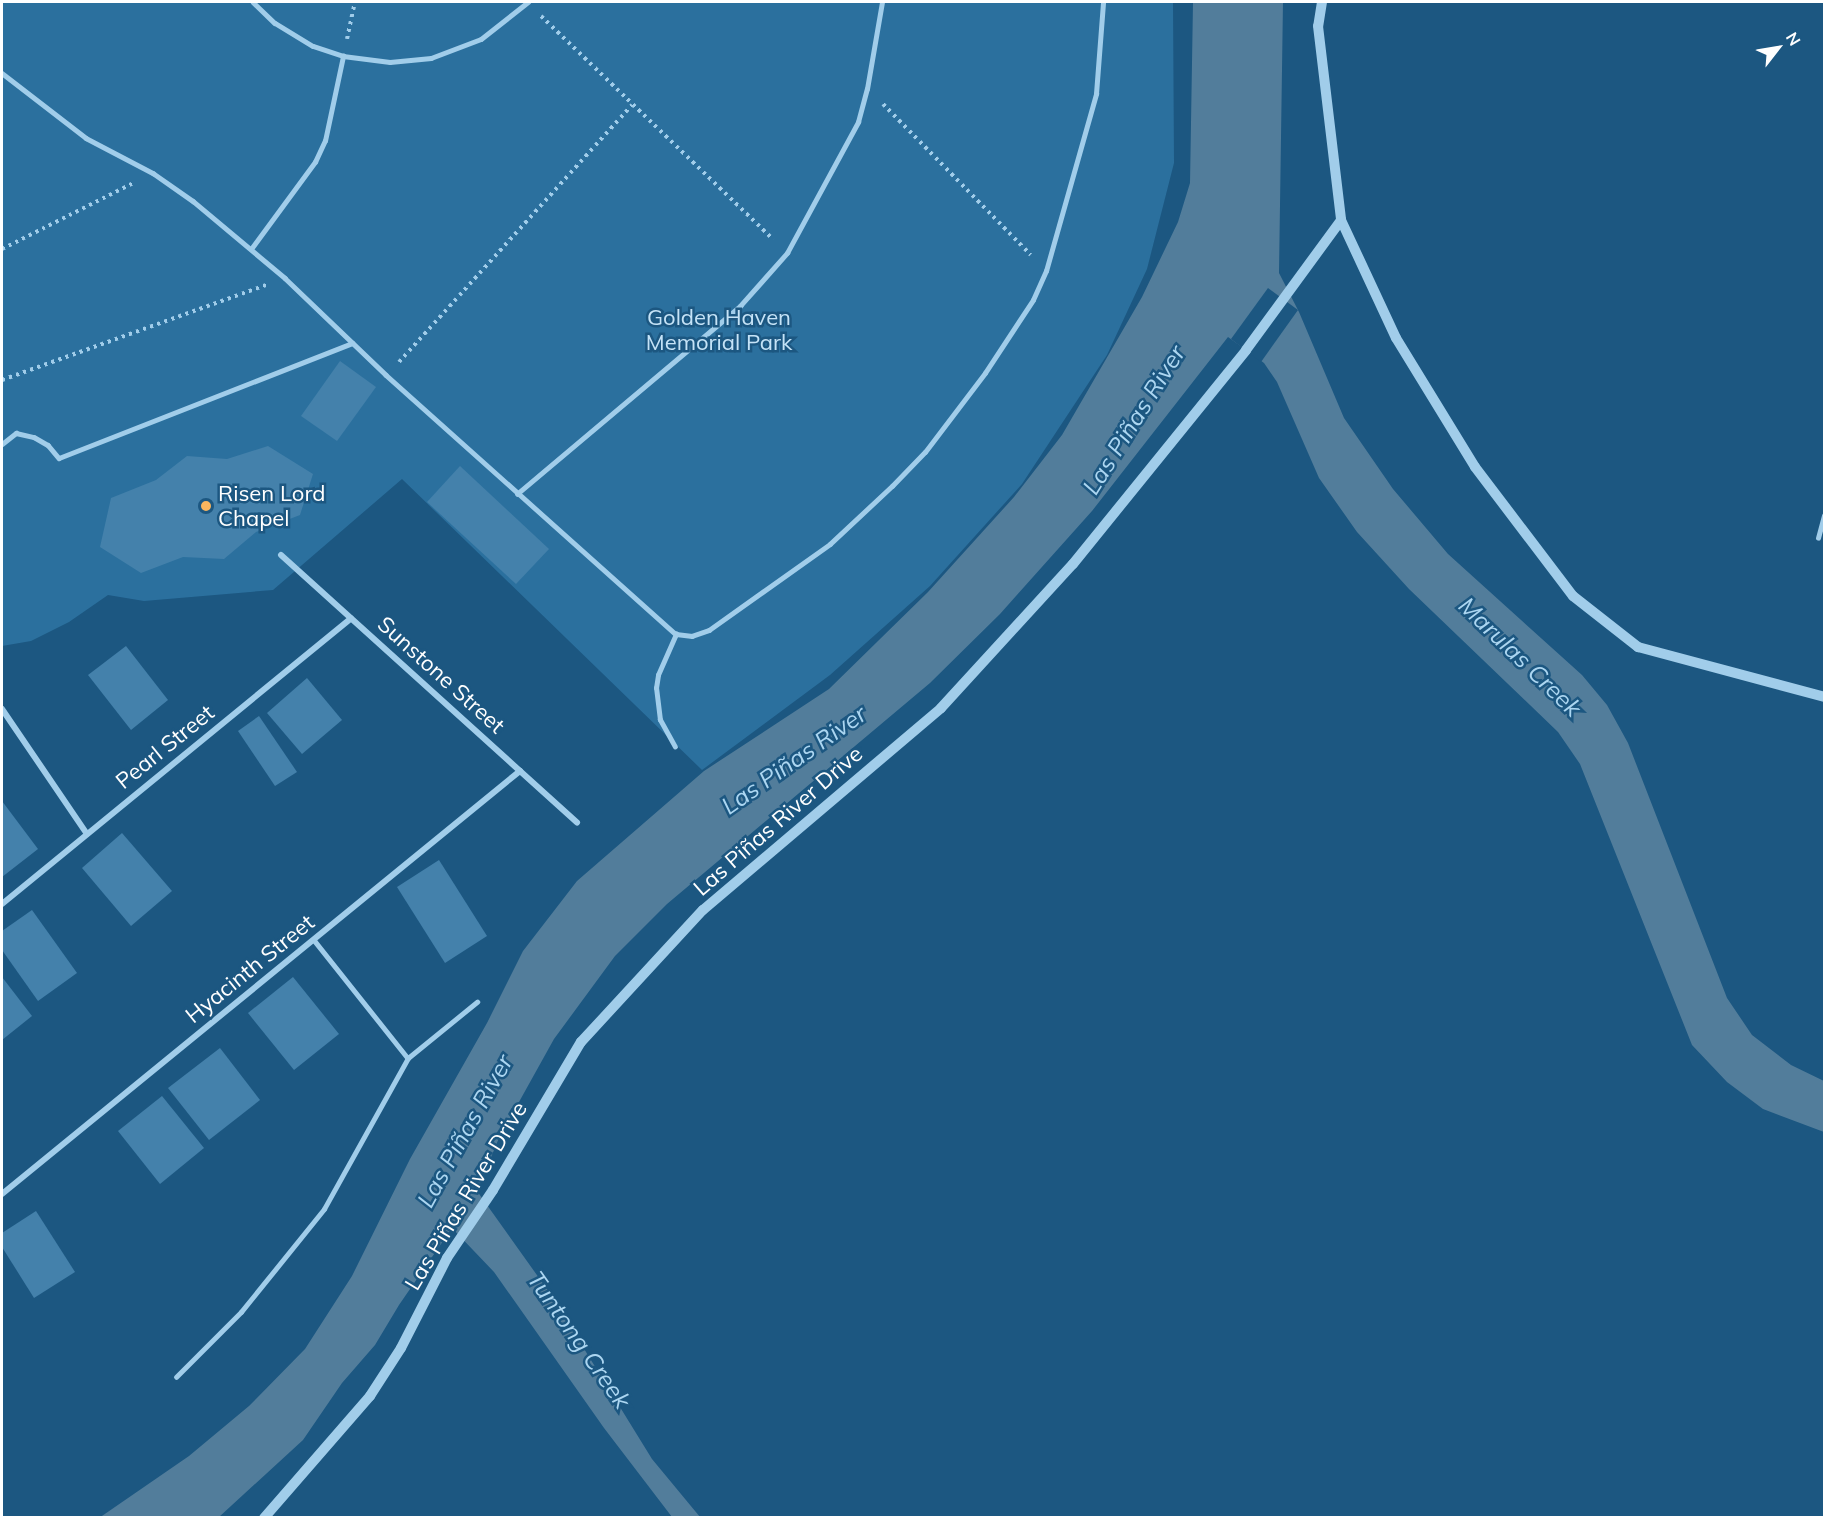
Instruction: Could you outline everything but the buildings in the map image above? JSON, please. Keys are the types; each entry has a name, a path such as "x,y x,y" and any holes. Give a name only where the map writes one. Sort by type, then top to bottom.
{"street":[{"path":"1322,2 1318,26 1341,220 1396,338 1468,457 1573,596 1638,647 1824,697"},
{"name":"Las Piñas River Drive","path":"264,1518 370,1396 401,1348 447,1258 493,1190 581,1041 704,910 941,708 1073,564 1246,350 1341,220"},
{"name":"Sunstone Street","path":"281,555 577,822"},
{"name":"Pearl Street","path":"2,904 351,618"},
{"path":"2,709 87,834"},
{"name":"Hyacinth Street","path":"2,1194 520,771"}],"lane":[{"path":"253,2 275,23 313,46 343,56 390,62 431,58 481,39 527,2"},
{"path":"518,494 740,306 787,253 858,122 867,89 882,2"},
{"path":"2,73 86,138 153,173 194,201 285,278 386,375 676,634 692,636 709,630 830,544 892,486 925,452 985,373 1033,300 1046,271 1096,94 1103,2"},
{"path":"251,249 315,162 326,141 343,56"},
{"path":"2,444 16,433 34,437 48,445 59,458 352,343"},
{"path":"1818,538 1824,516"},
{"path":"675,747 660,720 656,688 658,675 676,634"},
{"path":"314,939 408,1058"},
{"path":"176,1377 241,1312 324,1209 408,1058 477,1002"}],"path":[{"path":"343,56 355,2"},
{"path":"527,2 787,253"},
{"path":"867,89 1046,271"},
{"path":"386,375 632,105"},
{"path":"2,249 153,173"},
{"path":"2,380 285,278"}],"green space":[{"name":"Golden Haven Memorial Park","path":"2,2 1173,2 1174,163 1147,269 1107,355 1022,484 930,586 830,675 702,770 402,479 273,590 144,601 108,595 69,622 31,641 2,646"}],"water":[{"path":"1193,2 1283,2 1279,273 1299,312 1344,418 1393,489 1448,554 1582,675 1607,705 1628,743 1727,998 1752,1035 1791,1065 1824,1081 1824,1132 1763,1109 1727,1082 1692,1045 1580,764 1558,732 1409,589 1357,532 1319,478 1277,382 1264,363 1228,337 1092,511 1000,614 930,683 667,904 615,956 554,1039 499,1138 477,1191 549,1292 652,1459 700,1517 672,1517 604,1428 494,1272 452,1228 399,1305 375,1345 342,1383 303,1440 219,1517 99,1518 189,1456 249,1406 305,1349 352,1276 410,1159 487,1023 523,951 577,881 704,771 829,689 928,592 1014,497 1062,435 1142,297 1178,222 1190,183"}],"pier":[{"path":"1268,288 1298,310 1261,362 1231,339"}],"place":[{"name":"Risen Lord Chapel","path":"206,506"}],"water label":[{"name":"Las Piñas River","path":"1134,420"},
{"name":"Marulas Creek","path":"1520,657"},
{"name":"Las Piñas River","path":"794,760"},
{"name":"Las Piñas River","path":"465,1131"},
{"name":"Tuntong Creek","path":"579,1340"}]}
